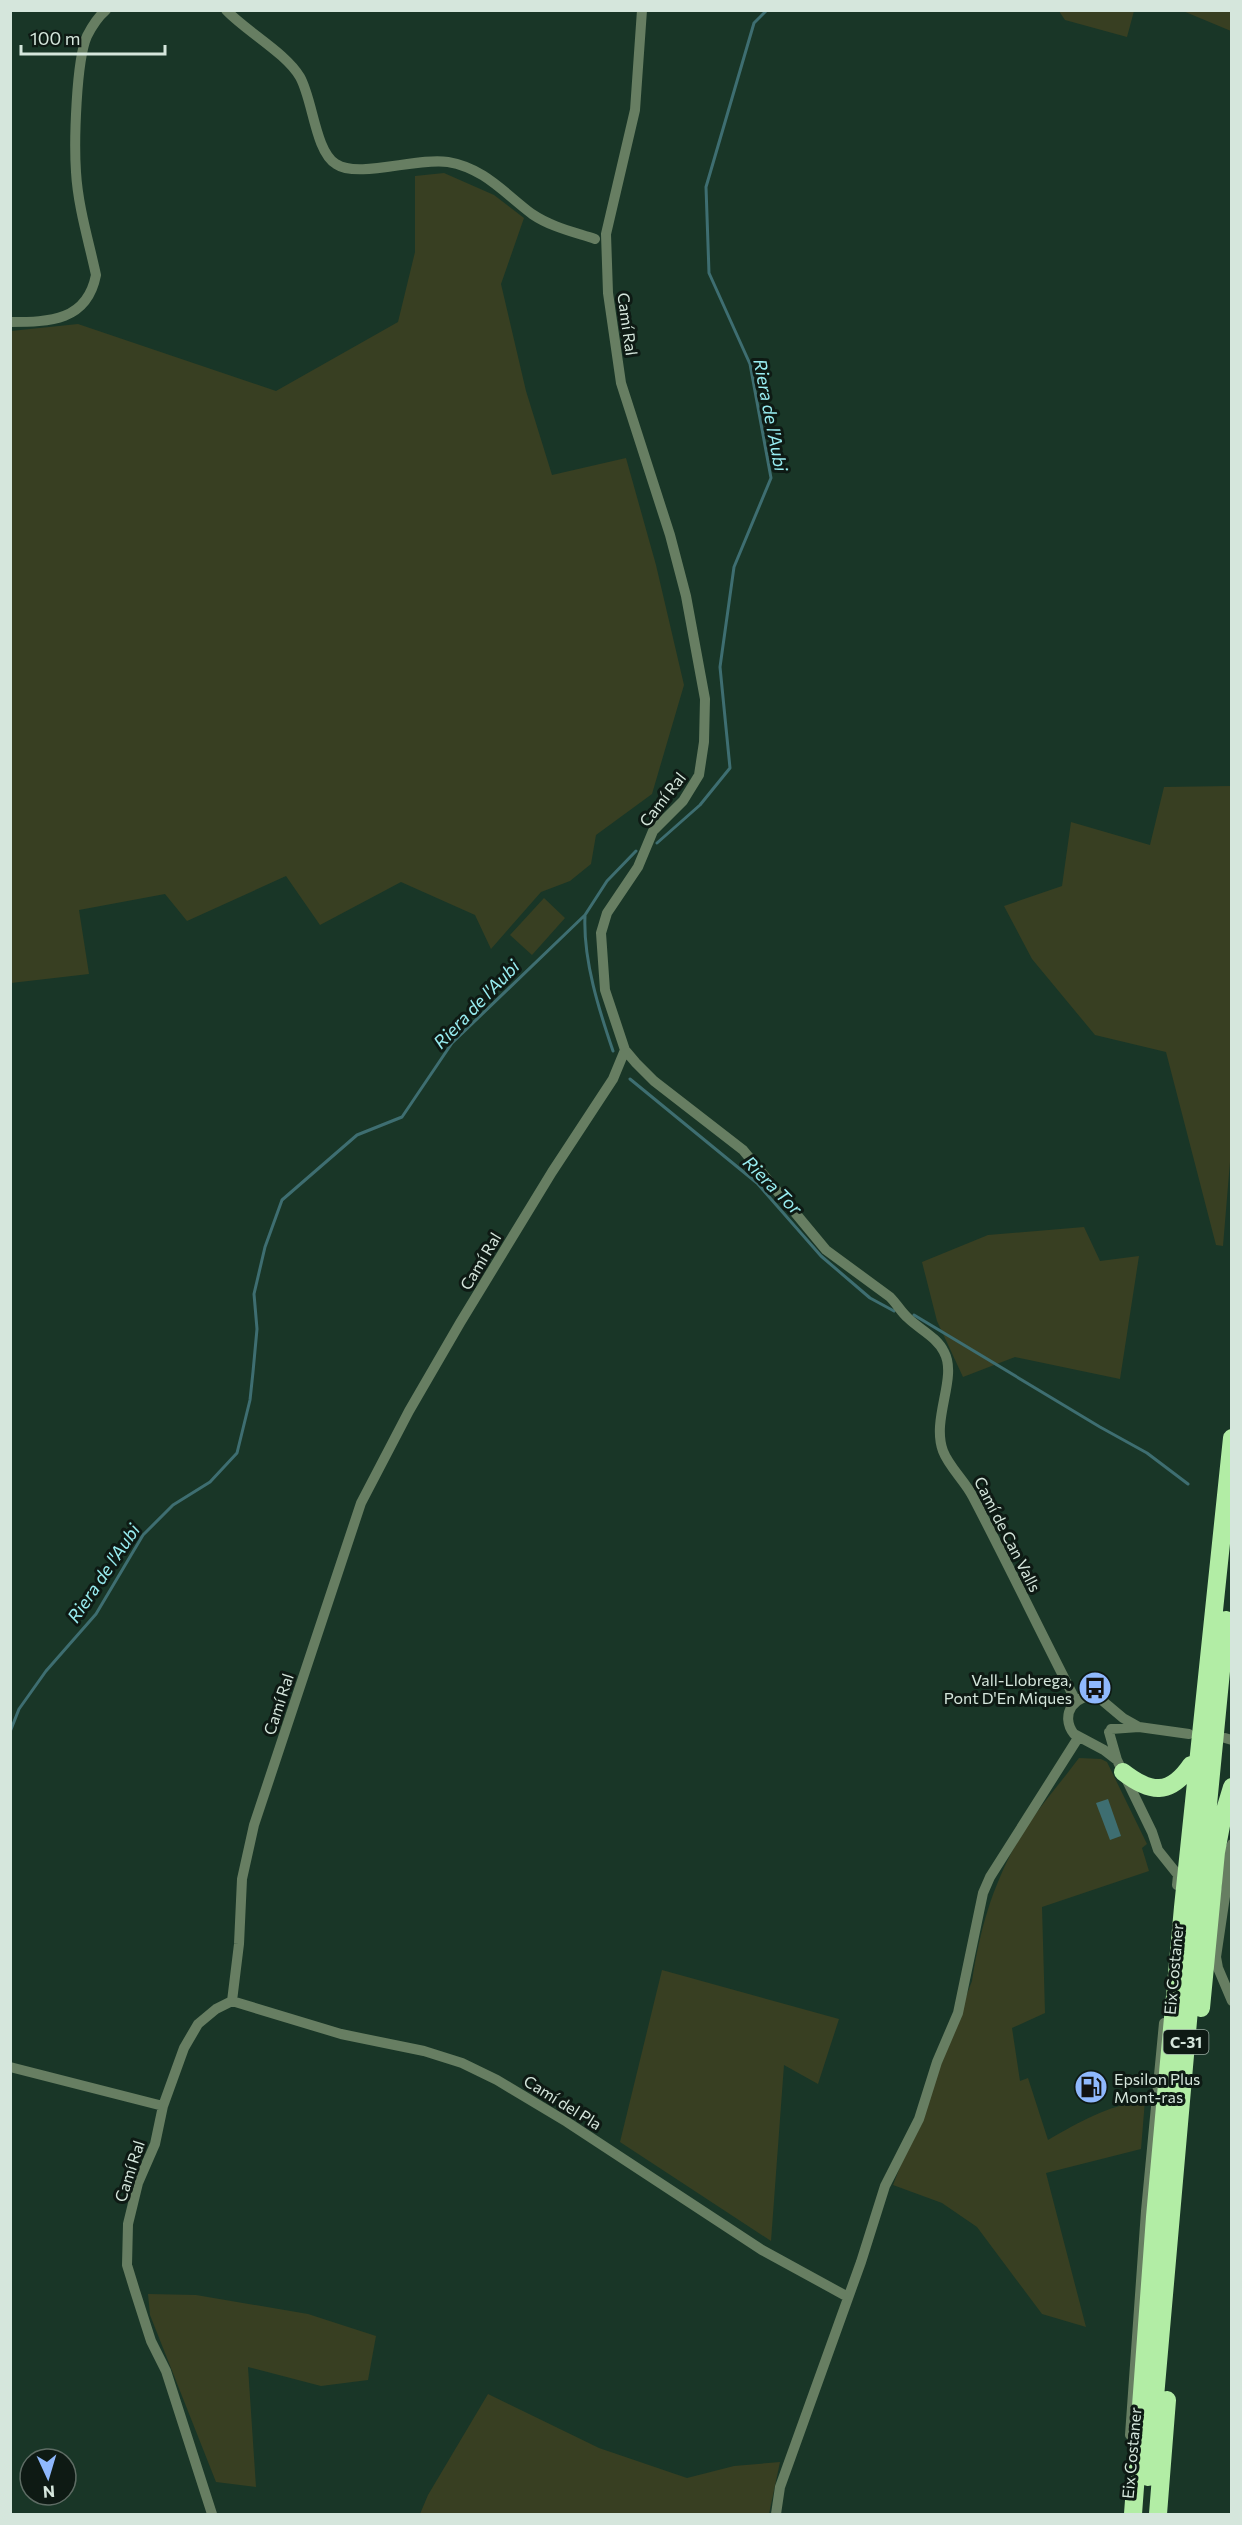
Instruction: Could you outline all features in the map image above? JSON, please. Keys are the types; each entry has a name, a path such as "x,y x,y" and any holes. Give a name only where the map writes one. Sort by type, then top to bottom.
{"highway":[{"name":"C-31","path":"1133,2514 1156,2205 1182,1919 1232,1438"},
{"name":"Eix Costaner","path":"1145,2514 1198,1907 1232,1570"},
{"path":"1178,1875 1200,1683 1215,1606"},
{"path":"1120,1766 1141,1785 1159,1789 1175,1783 1191,1765"},
{"path":"1158,2514 1174,2288 1216,1852 1222,1820 1232,1787"}],"street":[{"path":"10,322 61,318 79,310 93,292 96,276 76,174 75,135 86,37 99,16 106,10"},
{"path":"226,10 259,40 283,56 298,75 306,90 325,153 336,164 353,171 421,161 447,162 474,169 550,225 595,240"},
{"name":"Camí Ral","path":"212,2514 166,2371 151,2341 128,2265 128,2224 138,2183 155,2144 163,2106 184,2048 198,2024 216,2009 232,2001 239,1944 242,1879 254,1825 362,1503 409,1411 455,1332 552,1172 613,1079 625,1050 605,990 601,933 607,913 638,867 653,831 683,801 699,775 704,742 705,699 686,596 670,535 621,383 608,293 606,234 634,110 642,10"},
{"name":"Camí de Can Valls","path":"625,1050 654,1081 743,1150 826,1250 890,1297 900,1306 906,1316 938,1343 946,1354 947,1383 939,1421 939,1439 944,1453 972,1494 1076,1701"},
{"path":"1120,1766 1090,1742 1078,1738 1070,1730 1067,1718 1076,1701 1093,1696 1106,1702 1110,1708 1113,1717 1110,1731 1120,1766 1152,1832 1158,1850 1178,1875 1146,2211 1124,2514"},
{"path":"1110,1708 1139,1727"},
{"path":"1090,1742 1100,1739 1110,1731 1139,1727 1188,1734"},
{"path":"776,2514 780,2487 885,2186 919,2119 938,2062 958,2013 983,1893 990,1877 1078,1738"},
{"path":"1232,1844 1226,1859 1227,1883 1216,1958 1232,2001"},
{"name":"Camí del Pla","path":"232,2001 341,2034 424,2051 462,2063 497,2080 567,2122 762,2250 848,2296"},
{"path":"10,2067 163,2106"}],"green space":[{"path":"1059,11 1134,11 1127,37 1065,20"},
{"path":"1183,11 1231,11 1231,31"},
{"path":"444,173 494,195 524,218 501,284 526,391 552,475 626,458 656,565 684,685 652,794 596,835 591,864 570,881 541,892 491,949 475,915 401,882 320,925 286,876 187,921 165,894 79,910 89,974 11,983 11,331 78,324 276,391 398,322 415,252 415,176"},
{"path":"1231,786 1232,1138 1223,1246 1216,1245 1166,1052 1095,1035 1032,959 1004,906 1062,886 1071,822 1150,845 1164,787"},
{"path":"544,898 565,918 532,955 510,935"},
{"path":"1084,1227 1100,1261 1139,1256 1120,1379 1015,1357 963,1377 937,1321 922,1262 988,1235"},
{"path":"1079,1758 1101,1759 1107,1762 1147,1844 1142,1848 1149,1871 1042,1907 1045,2013 1012,2028 1020,2081 1028,2078 1048,2140 1095,2115 1118,2106 1145,2100 1141,2149 1046,2173 1086,2327 1042,2314 977,2227 942,2203 893,2185 972,1981 983,1927 993,1894 1007,1861 1029,1823"},
{"path":"662,1970 839,2019 818,2084 784,2065 771,2241 620,2142"},
{"path":"148,2294 196,2295 308,2314 376,2336 368,2380 321,2386 248,2367 256,2487 216,2482 150,2315"},
{"path":"488,2394 599,2448 687,2478 734,2466 780,2462 769,2514 420,2514 428,2495"}],"water":[{"path":"1108,1799 1121,1836 1110,1840 1096,1803"}],"waterway":[{"name":"Riera de l'Aubi","path":"657,843 700,805 730,768 720,667 734,567 771,478 750,364 709,273 706,187 754,23 767,10"},
{"name":"Riera de l'Aubi","path":"10,1732 19,1709 46,1671 96,1614 143,1535 173,1505 210,1482 237,1453 250,1400 253,1372 257,1329 254,1294 265,1247 282,1200 357,1135 402,1117 452,1043 585,915 607,881 636,851"},
{"name":"Riera Tor","path":"585,916 589,967 597,1002 613,1051"},
{"name":"Riera Tor","path":"630,1079 757,1183 821,1256 870,1298 894,1311"},
{"name":"Riera Tor","path":"914,1315 1147,1453 1188,1484"}],"place":[{"name":"Vall-Llobrega, Pont D'En Miques","path":"1095,1688"},
{"name":"Epsilon Plus Mont-ras","path":"1091,2087"}]}
